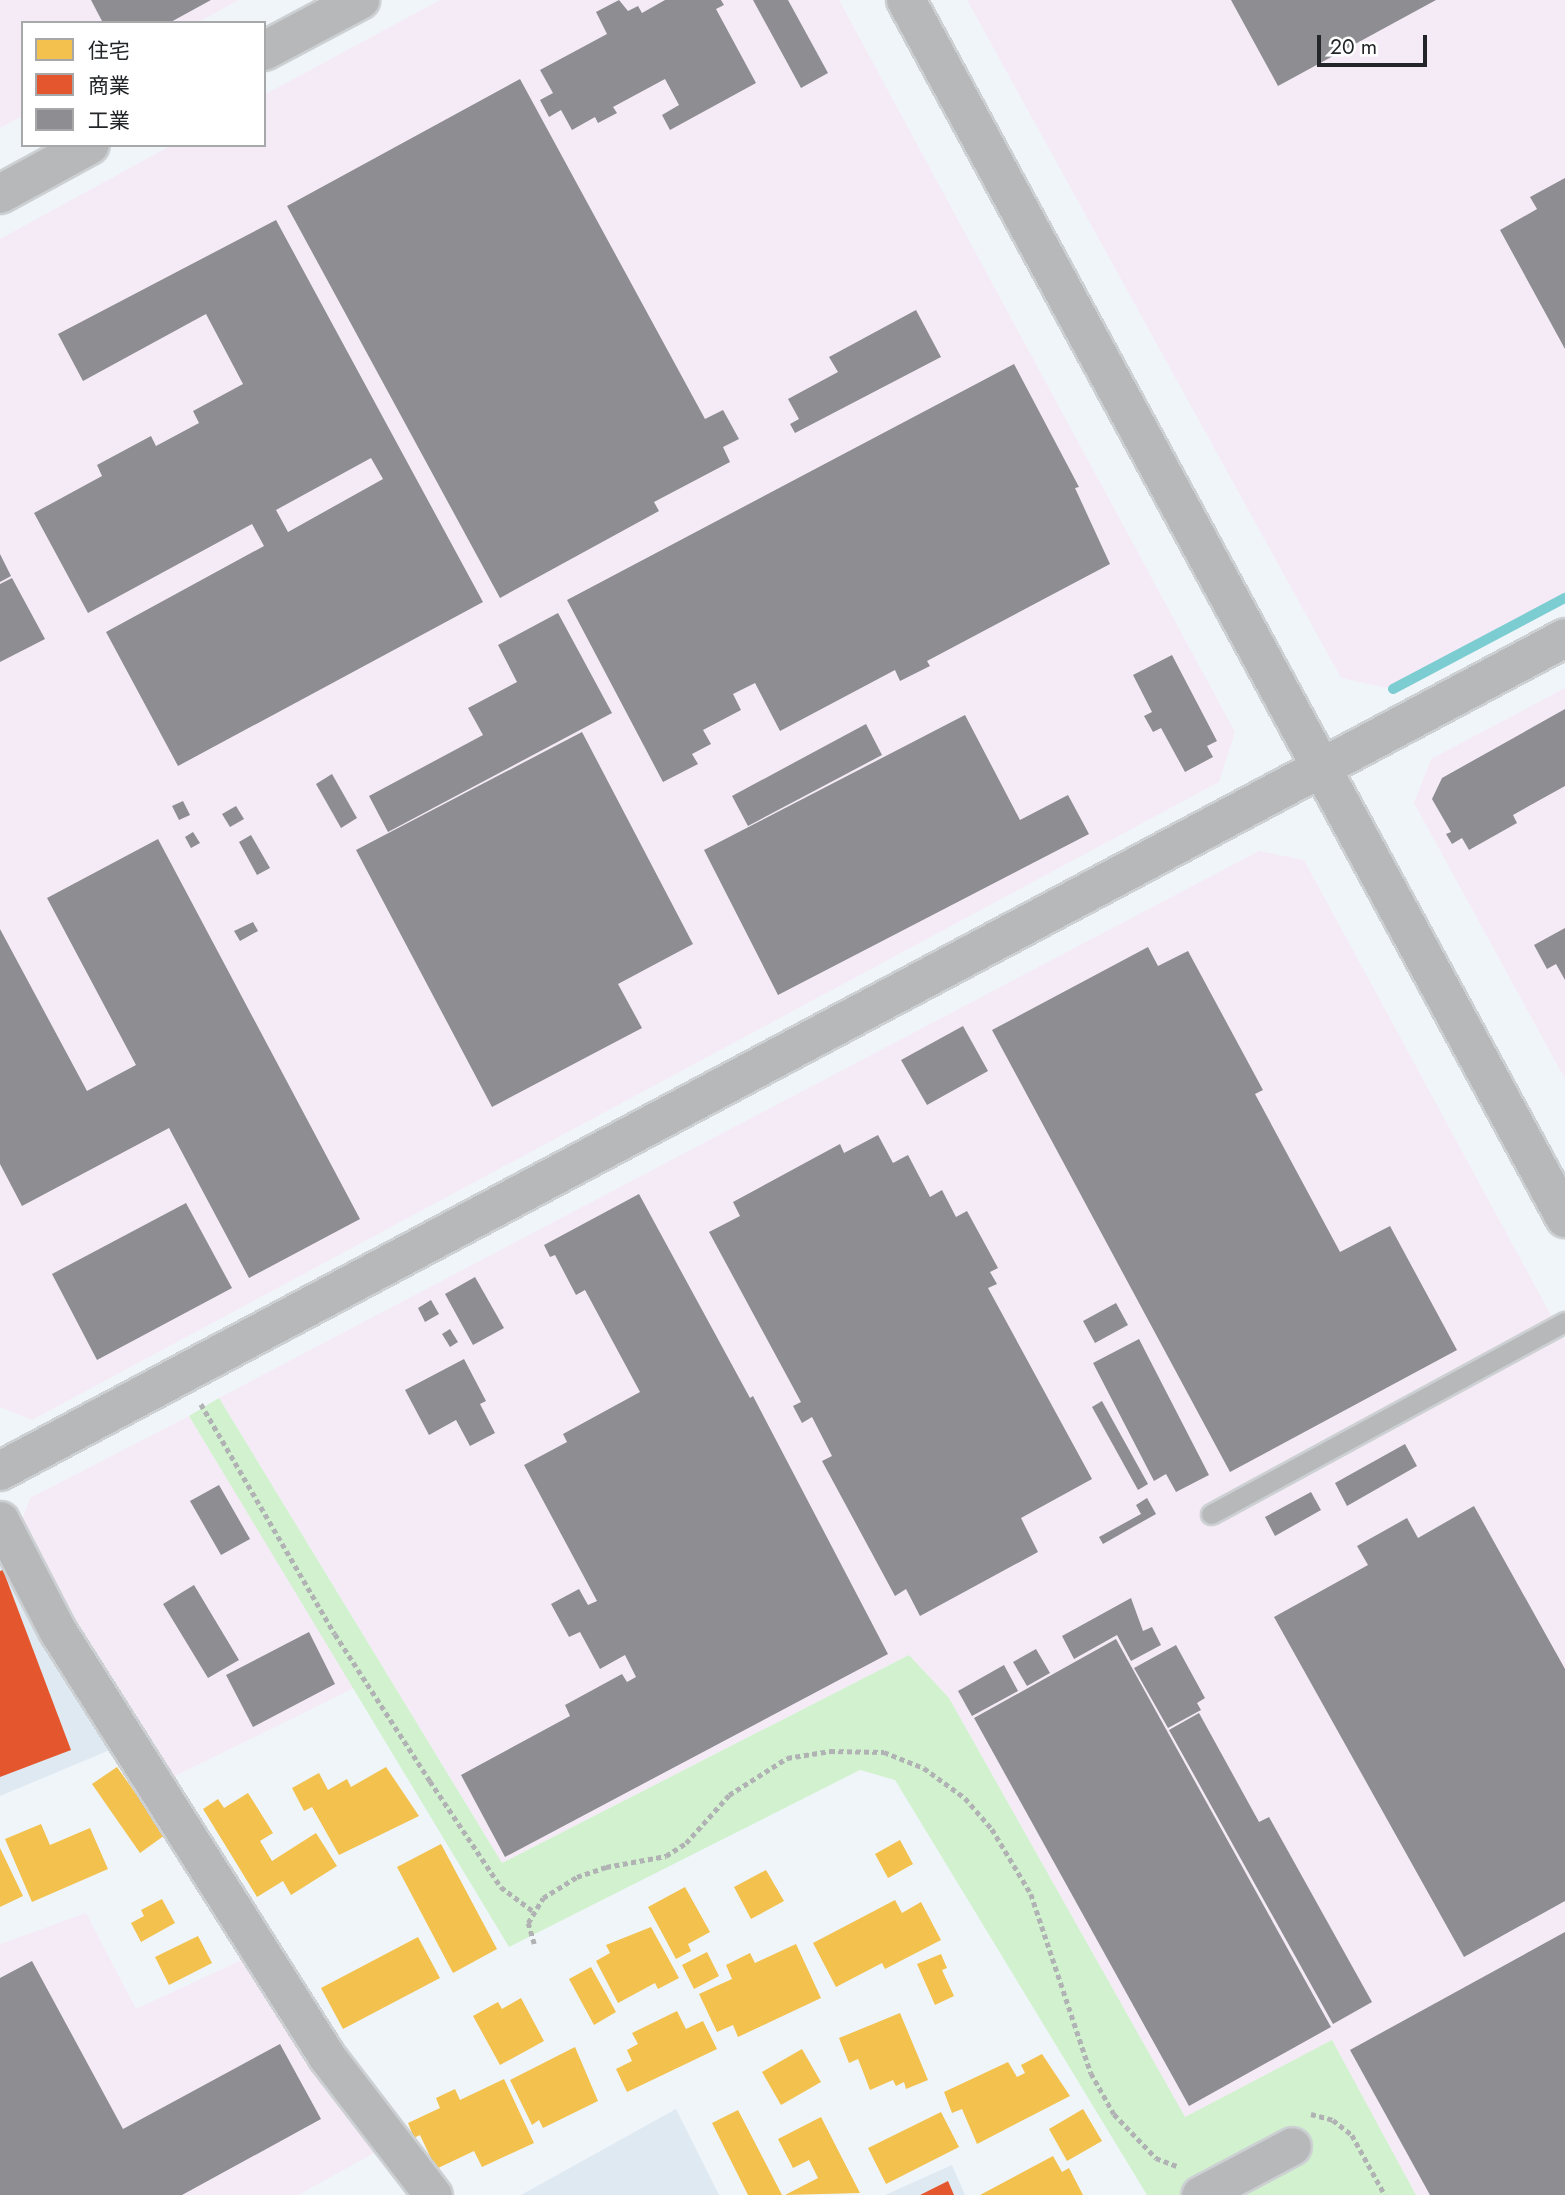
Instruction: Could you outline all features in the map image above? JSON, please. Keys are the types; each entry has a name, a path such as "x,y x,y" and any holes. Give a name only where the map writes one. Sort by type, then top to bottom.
{"street":[{"path":"266,49 314,11 360,0"},
{"path":"906,0 1565,1218"},
{"path":"0,194 86,147"},
{"path":"0,1471 1565,638"},
{"path":"0,1520 57,1630 327,2057 433,2195"},
{"path":"1190,2181 1292,2146"}],"lane":[{"path":"1211,1514 1565,1322"}],"path":[{"path":"199,1400 335,1634 430,1781 501,1887 533,1910"},
{"path":"534,1944 528,1923 533,1910 543,1898 577,1877 666,1856 686,1843 729,1795 787,1758 830,1751 884,1752 924,1768 965,1798 992,1829 1031,1894 1076,2038 1114,2114 1156,2158 1190,2181"},
{"path":"1306,2113 1334,2120 1352,2135 1385,2195"}],"shaded area":[{"path":"0,0 239,0 201,21 21,21 21,117 0,128"},
{"path":"440,0 839,0 1235,732 1219,782 32,1420 0,1407 0,239 168,147 266,147 266,94"},
{"path":"967,0 1565,0 1565,593 1387,688 1341,678"},
{"path":"1565,688 1565,1079 1414,803 1431,759"},
{"path":"1259,851 1304,860 1565,1341 1565,2195 1416,2195 1332,2041 1185,2118 949,1698 909,1655 502,1863 219,1398"},
{"path":"189,1416 356,1687 173,1777 75,1627 20,1526 30,1498"},
{"path":"0,1552 117,1747 0,1796"},
{"path":"86,1913 136,2009 246,1958 376,2152 298,2195 0,2195 0,1944"},
{"path":"676,2109 719,2195 521,2195"},
{"path":"952,2165 965,2195 885,2195"}],"green space":[{"path":"219,1398 502,1863 909,1655 949,1698 1185,2117 1332,2040 1416,2195 1246,2195 1239,2183 1295,2135 1181,2195 1147,2195 895,1780 860,1770 509,1947 189,1416"}],"building: 住宅":[{"path":"117,1767 165,1835 140,1853 92,1784"},
{"path":"386,1767 419,1816 339,1855 312,1807 304,1811 292,1788 319,1773 328,1790 347,1779 351,1787"},
{"path":"248,1793 273,1833 260,1841 272,1861 316,1833 337,1866 291,1895 283,1881 257,1897 203,1809 218,1799 224,1808"},
{"path":"41,1824 50,1845 90,1828 108,1869 32,1902 5,1839"},
{"path":"900,1840 913,1864 888,1878 875,1854"},
{"path":"441,1844 497,1949 453,1973 397,1867"},
{"path":"0,1848 23,1896 0,1907"},
{"path":"766,1870 784,1901 751,1919 734,1887"},
{"path":"685,1887 710,1932 688,1944 691,1951 676,1959 648,1907"},
{"path":"162,1899 175,1923 141,1942 131,1923 144,1916 141,1910"},
{"path":"895,1900 902,1913 921,1902 941,1940 885,1969 882,1963 836,1987 813,1943"},
{"path":"651,1927 679,1978 658,1989 655,1983 618,2003 596,1961 610,1953 606,1945"},
{"path":"198,1936 212,1963 169,1985 155,1957"},
{"path":"418,1937 440,1978 343,2029 321,1988"},
{"path":"796,1944 821,1998 738,2037 733,2025 717,2032 699,1994 732,1979 726,1965 750,1953 755,1963"},
{"path":"707,1952 719,1976 694,1989 682,1965"},
{"path":"941,1954 947,1968 942,1970 954,1996 935,2005 917,1964"},
{"path":"591,1967 616,2012 594,2025 569,1979"},
{"path":"521,1998 544,2041 500,2065 473,2016 498,2002 502,2009"},
{"path":"677,2011 686,2029 703,2021 717,2049 627,2092 616,2069 632,2061 627,2050 638,2044 632,2033"},
{"path":"900,2013 928,2080 906,2089 904,2082 896,2086 893,2080 870,2090 858,2059 849,2063 839,2038"},
{"path":"575,2047 598,2101 543,2128 539,2120 532,2125 510,2080"},
{"path":"802,2049 821,2082 781,2105 762,2072"},
{"path":"1042,2054 1070,2096 977,2144 962,2109 952,2113 944,2092 1008,2062 1017,2077 1025,2073 1021,2065"},
{"path":"504,2079 534,2143 482,2167 474,2151 436,2169 420,2135 414,2138 408,2123 440,2108 436,2098 455,2089 460,2100"},
{"path":"1083,2109 1102,2141 1067,2161 1049,2129"},
{"path":"738,2110 782,2195 748,2195 712,2123"},
{"path":"941,2112 959,2147 886,2184 868,2148"},
{"path":"821,2117 860,2193 785,2195 818,2178 809,2160 793,2168 778,2139"},
{"path":"1053,2156 1062,2172 1069,2168 1083,2195 980,2195"}],"building: 商業":[{"path":"3,1570 71,1750 0,1777 0,1571"},
{"path":"948,2181 954,2195 920,2195"}],"building: 工業":[{"path":"91,0 211,0 173,21 102,21"},
{"path":"619,0 628,11 638,6 642,13 665,0 721,0 724,5 716,9 756,83 670,130 662,115 679,105 665,79 613,107 617,113 598,123 595,117 572,130 561,110 549,117 540,100 553,93 540,70 607,34 596,12"},
{"path":"753,0 788,0 828,73 801,88"},
{"path":"1231,0 1436,0 1278,86"},
{"path":"520,79 705,419 723,410 739,439 723,447 730,462 654,502 659,511 500,598 287,206"},
{"path":"1565,178 1565,349 1500,230 1537,209 1530,197"},
{"path":"276,220 483,602 178,766 106,632 264,546 252,524 88,613 34,513 102,476 97,465 151,436 156,446 199,423 193,411 243,384 206,314 83,381 58,334","holes":["371,458 383,479 288,532 276,510"]},
{"path":"916,310 941,357 795,433 790,424 799,419 788,399 838,372 829,357"},
{"path":"1014,364 1079,487 1075,488 1110,564 927,661 930,666 900,681 895,670 780,731 755,683 733,694 741,710 703,730 711,744 692,754 698,764 663,782 567,600"},
{"path":"0,554 11,576 0,582"},
{"path":"12,578 45,639 0,662 0,584"},
{"path":"558,613 612,713 388,832 369,796 483,735 468,708 517,682 498,645"},
{"path":"1172,655 1217,741 1207,746 1213,757 1185,772 1161,728 1153,732 1144,716 1152,712 1133,675"},
{"path":"1565,709 1565,786 1513,815 1517,823 1469,850 1462,838 1452,844 1446,834 1451,832 1432,799 1442,778"},
{"path":"965,715 1020,820 1068,795 1089,834 778,995 704,850"},
{"path":"866,724 882,755 748,826 732,796"},
{"path":"582,732 693,944 618,984 642,1028 492,1107 356,850"},
{"path":"332,774 357,818 341,828 316,784"},
{"path":"183,801 190,815 179,820 172,806"},
{"path":"236,806 244,819 230,827 222,814"},
{"path":"193,832 200,843 191,848 185,837"},
{"path":"251,835 270,868 257,875 239,842"},
{"path":"158,839 360,1219 249,1278 169,1128 22,1206 0,1164 0,929 87,1091 136,1065 47,898"},
{"path":"253,922 258,931 240,941 234,931"},
{"path":"1565,928 1565,980 1556,964 1547,969 1534,945"},
{"path":"1148,947 1158,966 1188,951 1263,1090 1255,1094 1340,1252 1390,1226 1457,1350 1230,1472 992,1030"},
{"path":"963,1026 988,1071 927,1105 901,1060"},
{"path":"878,1135 893,1163 908,1155 930,1197 942,1190 956,1217 967,1211 998,1268 990,1272 997,1284 988,1288 1092,1479 1021,1518 1038,1552 920,1616 906,1589 895,1596 822,1461 832,1456 812,1417 802,1423 793,1406 801,1402 709,1232 740,1216 733,1202 840,1144 844,1153"},
{"path":"639,1194 750,1398 753,1396 888,1654 505,1857 461,1775 570,1716 565,1705 622,1674 627,1682 636,1677 625,1655 600,1669 580,1632 569,1637 551,1604 579,1589 588,1605 597,1601 524,1465 567,1442 563,1434 640,1392 585,1290 576,1295 555,1255 550,1257 544,1245"},
{"path":"186,1203 232,1288 97,1360 52,1274"},
{"path":"475,1277 504,1328 473,1345 445,1294"},
{"path":"431,1300 439,1314 425,1322 418,1308"},
{"path":"1116,1303 1128,1325 1095,1343 1083,1321"},
{"path":"450,1329 458,1342 450,1347 442,1334"},
{"path":"1139,1339 1209,1475 1176,1492 1166,1474 1154,1481 1093,1363"},
{"path":"464,1359 486,1401 480,1404 495,1433 470,1446 456,1420 429,1435 405,1390"},
{"path":"1102,1401 1148,1484 1138,1490 1092,1407"},
{"path":"1405,1444 1417,1466 1347,1506 1335,1483"},
{"path":"219,1485 250,1539 221,1555 190,1501"},
{"path":"1311,1492 1321,1510 1275,1536 1265,1517"},
{"path":"1147,1498 1156,1514 1103,1544 1099,1537 1141,1514 1136,1505"},
{"path":"1474,1506 1565,1669 1565,1901 1464,1957 1274,1617 1368,1565 1357,1546 1407,1518 1418,1538"},
{"path":"194,1585 239,1660 208,1678 163,1604"},
{"path":"1131,1598 1143,1631 1152,1627 1161,1645 1131,1661 1117,1635 1074,1659 1062,1636"},
{"path":"309,1632 335,1684 253,1727 226,1675"},
{"path":"1116,1639 1331,2027 1189,2106 974,1718"},
{"path":"1176,1645 1205,1698 1197,1703 1201,1710 1168,1728 1134,1668"},
{"path":"1036,1649 1050,1673 1027,1686 1013,1662"},
{"path":"1004,1665 1018,1691 972,1716 958,1691"},
{"path":"1199,1713 1259,1822 1269,1817 1372,2002 1333,2024 1169,1730"},
{"path":"1565,1932 1565,2195 1430,2195 1350,2050"},
{"path":"32,1961 123,2129 280,2044 321,2119 182,2195 0,2195 0,1978"}],"waterway":[{"path":"1393,689 1565,598"}]}
